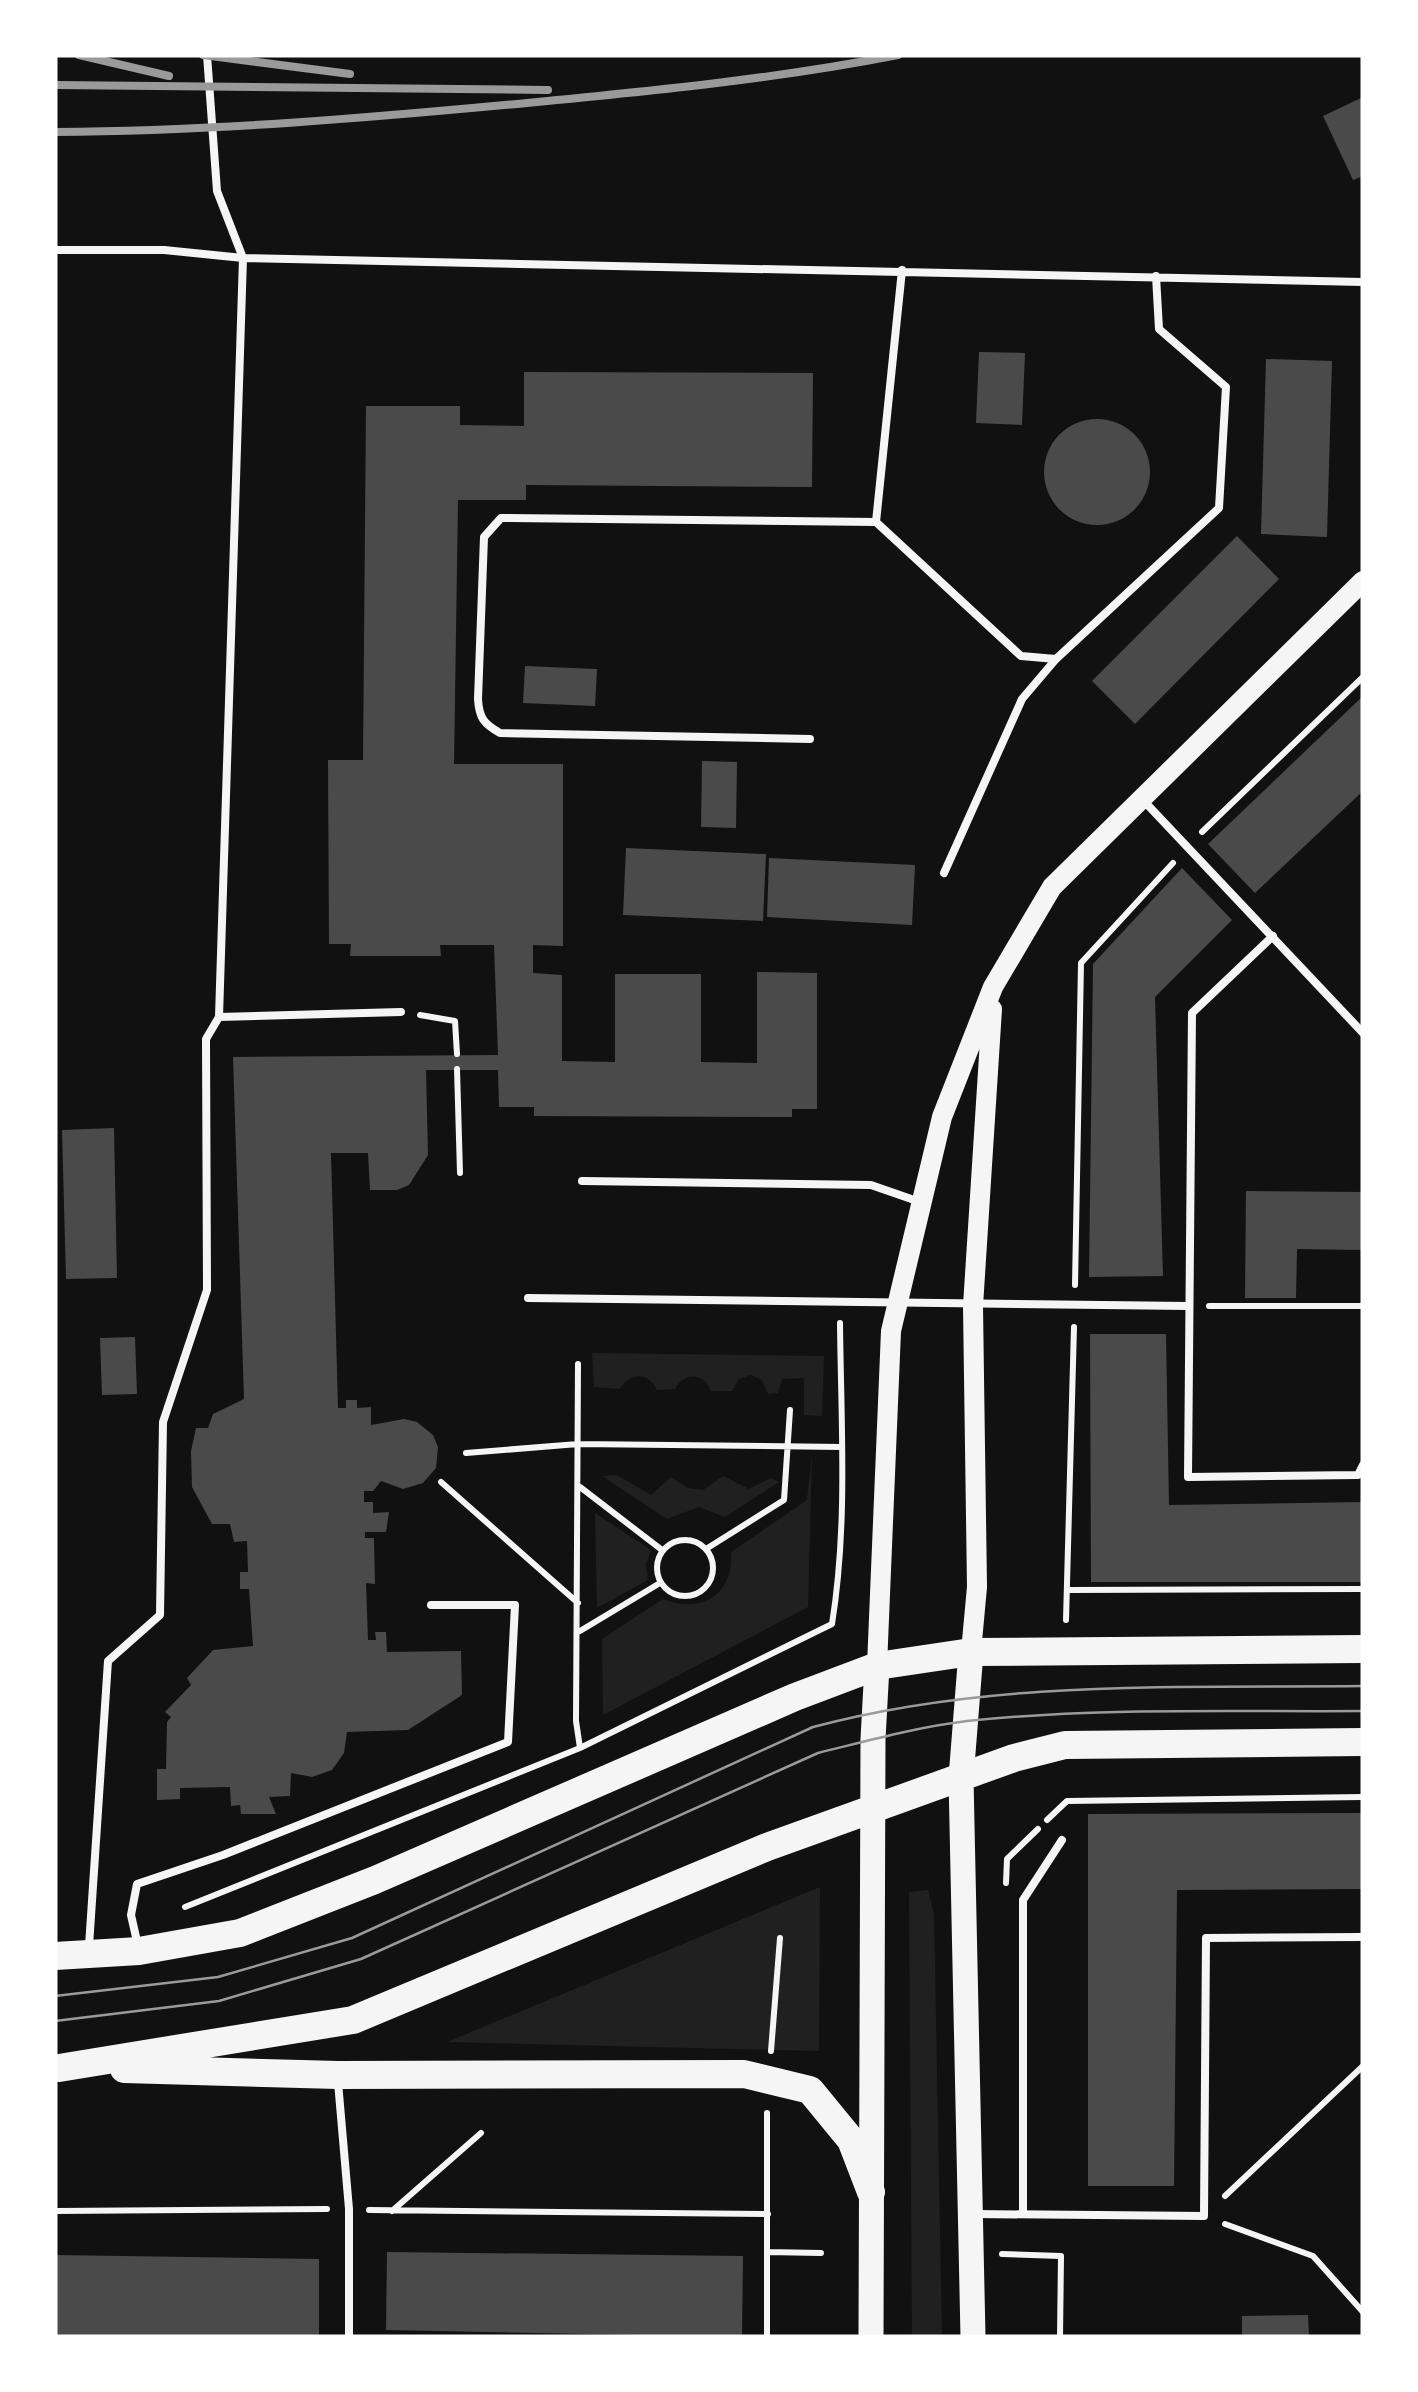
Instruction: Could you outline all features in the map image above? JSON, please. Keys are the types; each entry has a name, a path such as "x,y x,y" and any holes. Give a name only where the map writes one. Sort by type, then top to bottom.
{"highway":[{"path":"55,1956 139,1950 257,1926 375,1880 795,1697 877,1666 971,1652 1363,1649"},
{"path":"57,2068 354,2020 873,1806 1065,1746 1363,1742"},
{"path":"57,2068 338,2075 744,2074 810,2090 851,2140 872,2192"}],"main road":[{"path":"871,2337 873,1806 891,1331 942,1118 993,987 1052,887 1363,580"},
{"path":"973,2337 961,1778 977,1587 972,1306 993,987"}],"lane":[{"path":"88,1954 108,1661 160,1615 162,1422 207,1290 206,1039 220,1017 243,258 217,191 207,55"},
{"path":"55,250 164,250 243,258 1363,282"},
{"path":"876,522 902,270"},
{"path":"944,873 1022,699 1056,659 1220,508 1226,387 1159,329 1156,276"},
{"path":"810,739 500,733 488,727 478,700 484,537 500,518 876,522 1020,656 1056,659"},
{"path":"1140,798 1189,845 1363,1033"},
{"path":"1273,936 1192,1013 1188,1477 1358,1475 1363,1465"},
{"path":"220,1017 401,1012"},
{"path":"582,1180 871,1185 922,1203"},
{"path":"528,1298 1188,1306"},
{"path":"139,1950 131,1916 137,1884 224,1855 508,1742 515,1604 431,1605"},
{"path":"1023,2214 1023,1900 1062,1840"},
{"path":"971,2214 1204,2216 1206,1938 1363,1937"},
{"path":"338,2075 348,2209 349,2337"}],"path":[{"path":"1065,1627 1070,1590 1082,963 1189,845 1363,677"},
{"path":"401,1012 456,1020 457,1054"},
{"path":"457,1069 460,1174"},
{"path":"131,1916 177,1910 580,1748 832,1624 838,1585 842,1447 840,1302"},
{"path":"1188,1306 1363,1306"},
{"path":"578,1364 580,1631 576,1721 580,1748"},
{"path":"706,1549 784,1500 790,1410"},
{"path":"466,1453 578,1444 842,1447"},
{"path":"440,1482 579,1604"},
{"path":"580,1487 662,1550"},
{"path":"689,1540 706,1549 712,1576 702,1591 674,1595 660,1583 656,1566 662,1550 670,1544 689,1540"},
{"path":"580,1631 660,1583"},
{"path":"1070,1590 1363,1590"},
{"path":"1067,1801 1363,1797"},
{"path":"1363,2066 1204,2216 1313,2256 1363,2312"},
{"path":"392,2212 480,2133"},
{"path":"55,2211 348,2209 768,2214 767,2337"},
{"path":"767,2252 821,2253"}],"shaded area":[{"path":"592,1353 824,1356 822,1416 804,1415 804,1378 782,1379 778,1393 768,1394 762,1380 751,1375 739,1379 732,1391 711,1391 704,1380 694,1376 683,1379 675,1389 657,1390 639,1376 628,1379 620,1389 594,1387"},
{"path":"812,1454 808,1607 603,1715 602,1639 663,1599 691,1604 721,1590 731,1567 731,1552 807,1500"},
{"path":"617,1475 651,1495 671,1477 688,1488 703,1490 723,1476 749,1489 771,1478 779,1482 725,1517 699,1507 667,1519 602,1476"},
{"path":"595,1513 651,1550 646,1564 648,1580 597,1608"},
{"path":"820,1887 819,2051 447,2042"},
{"path":"928,1890 934,1914 942,2337 912,2337 909,1892"}],"building":[{"path":"1363,97 1363,176 1353,180 1323,116"},
{"path":"979,352 1025,353 1022,425 976,423"},
{"path":"1266,359 1332,361 1327,537 1261,534"},
{"path":"524,372 813,373 812,487 526,485 526,500 458,500 454,764 563,764 563,946 533,945 533,973 562,975 562,1061 615,1062 615,974 701,974 701,1062 757,1063 757,972 817,973 817,1109 792,1109 792,1117 534,1116 534,1107 499,1107 498,1070 426,1070 428,1155 409,1185 397,1190 370,1190 368,1153 331,1153 338,1408 346,1408 346,1400 357,1400 357,1408 371,1407 371,1425 404,1419 417,1422 433,1435 438,1447 436,1468 423,1483 403,1489 381,1481 373,1491 364,1491 364,1502 373,1502 373,1513 389,1512 386,1532 365,1532 365,1538 374,1538 375,1584 366,1583 368,1640 376,1640 375,1632 386,1632 387,1652 461,1651 462,1695 408,1730 347,1732 344,1753 332,1770 312,1777 291,1773 290,1796 269,1797 276,1814 241,1814 240,1805 231,1806 230,1787 180,1788 180,1799 157,1800 157,1769 166,1769 167,1722 171,1717 165,1712 191,1685 187,1678 213,1650 253,1646 249,1589 240,1589 240,1572 248,1572 247,1541 234,1542 230,1524 212,1524 192,1487 191,1451 196,1428 208,1428 213,1414 244,1399 233,1057 498,1055 494,945 440,945 441,956 350,956 351,944 329,944 328,760 363,760 366,406 460,406 460,425 524,426"},
{"path":"1097,419 1117,423 1134,435 1146,452 1150,472 1146,492 1134,509 1117,521 1097,525 1077,521 1060,509 1048,492 1044,472 1048,452 1060,435 1077,423"},
{"path":"1237,536 1279,579 1135,724 1092,681"},
{"path":"525,666 597,669 595,706 523,703"},
{"path":"1363,696 1363,791 1255,893 1208,844"},
{"path":"702,761 737,762 736,828 701,827"},
{"path":"626,848 766,854 763,921 623,915"},
{"path":"769,858 915,865 912,925 767,917"},
{"path":"1182,868 1232,920 1155,997 1163,1276 1089,1277 1093,964"},
{"path":"114,1128 117,1278 66,1279 62,1130"},
{"path":"1246,1191 1363,1192 1363,1250 1297,1249 1296,1298 1245,1298"},
{"path":"1090,1334 1166,1334 1169,1505 1363,1502 1363,1582 1091,1582"},
{"path":"135,1337 137,1394 102,1395 100,1338"},
{"path":"1363,1813 1363,1889 1177,1890 1174,2186 1088,2186 1088,1814"},
{"path":"387,2252 743,2256 742,2337 386,2330"},
{"path":"55,2255 319,2259 319,2337 55,2335"},
{"path":"1308,2315 1309,2337 1242,2337 1242,2316"}],"tram line":[{"path":"55,1996 218,1977 352,1938 813,1727 880,1712 1017,1693 1155,1687 1363,1686"},
{"path":"55,2021 219,2001 361,1959 818,1753 892,1735 967,1721 1066,1714 1363,1711"}],"railway":[{"path":"79,55 169,76"},
{"path":"203,55 350,74"},
{"path":"55,132 232,126 467,109 713,84 898,55"},
{"path":"55,85 548,90"}]}
